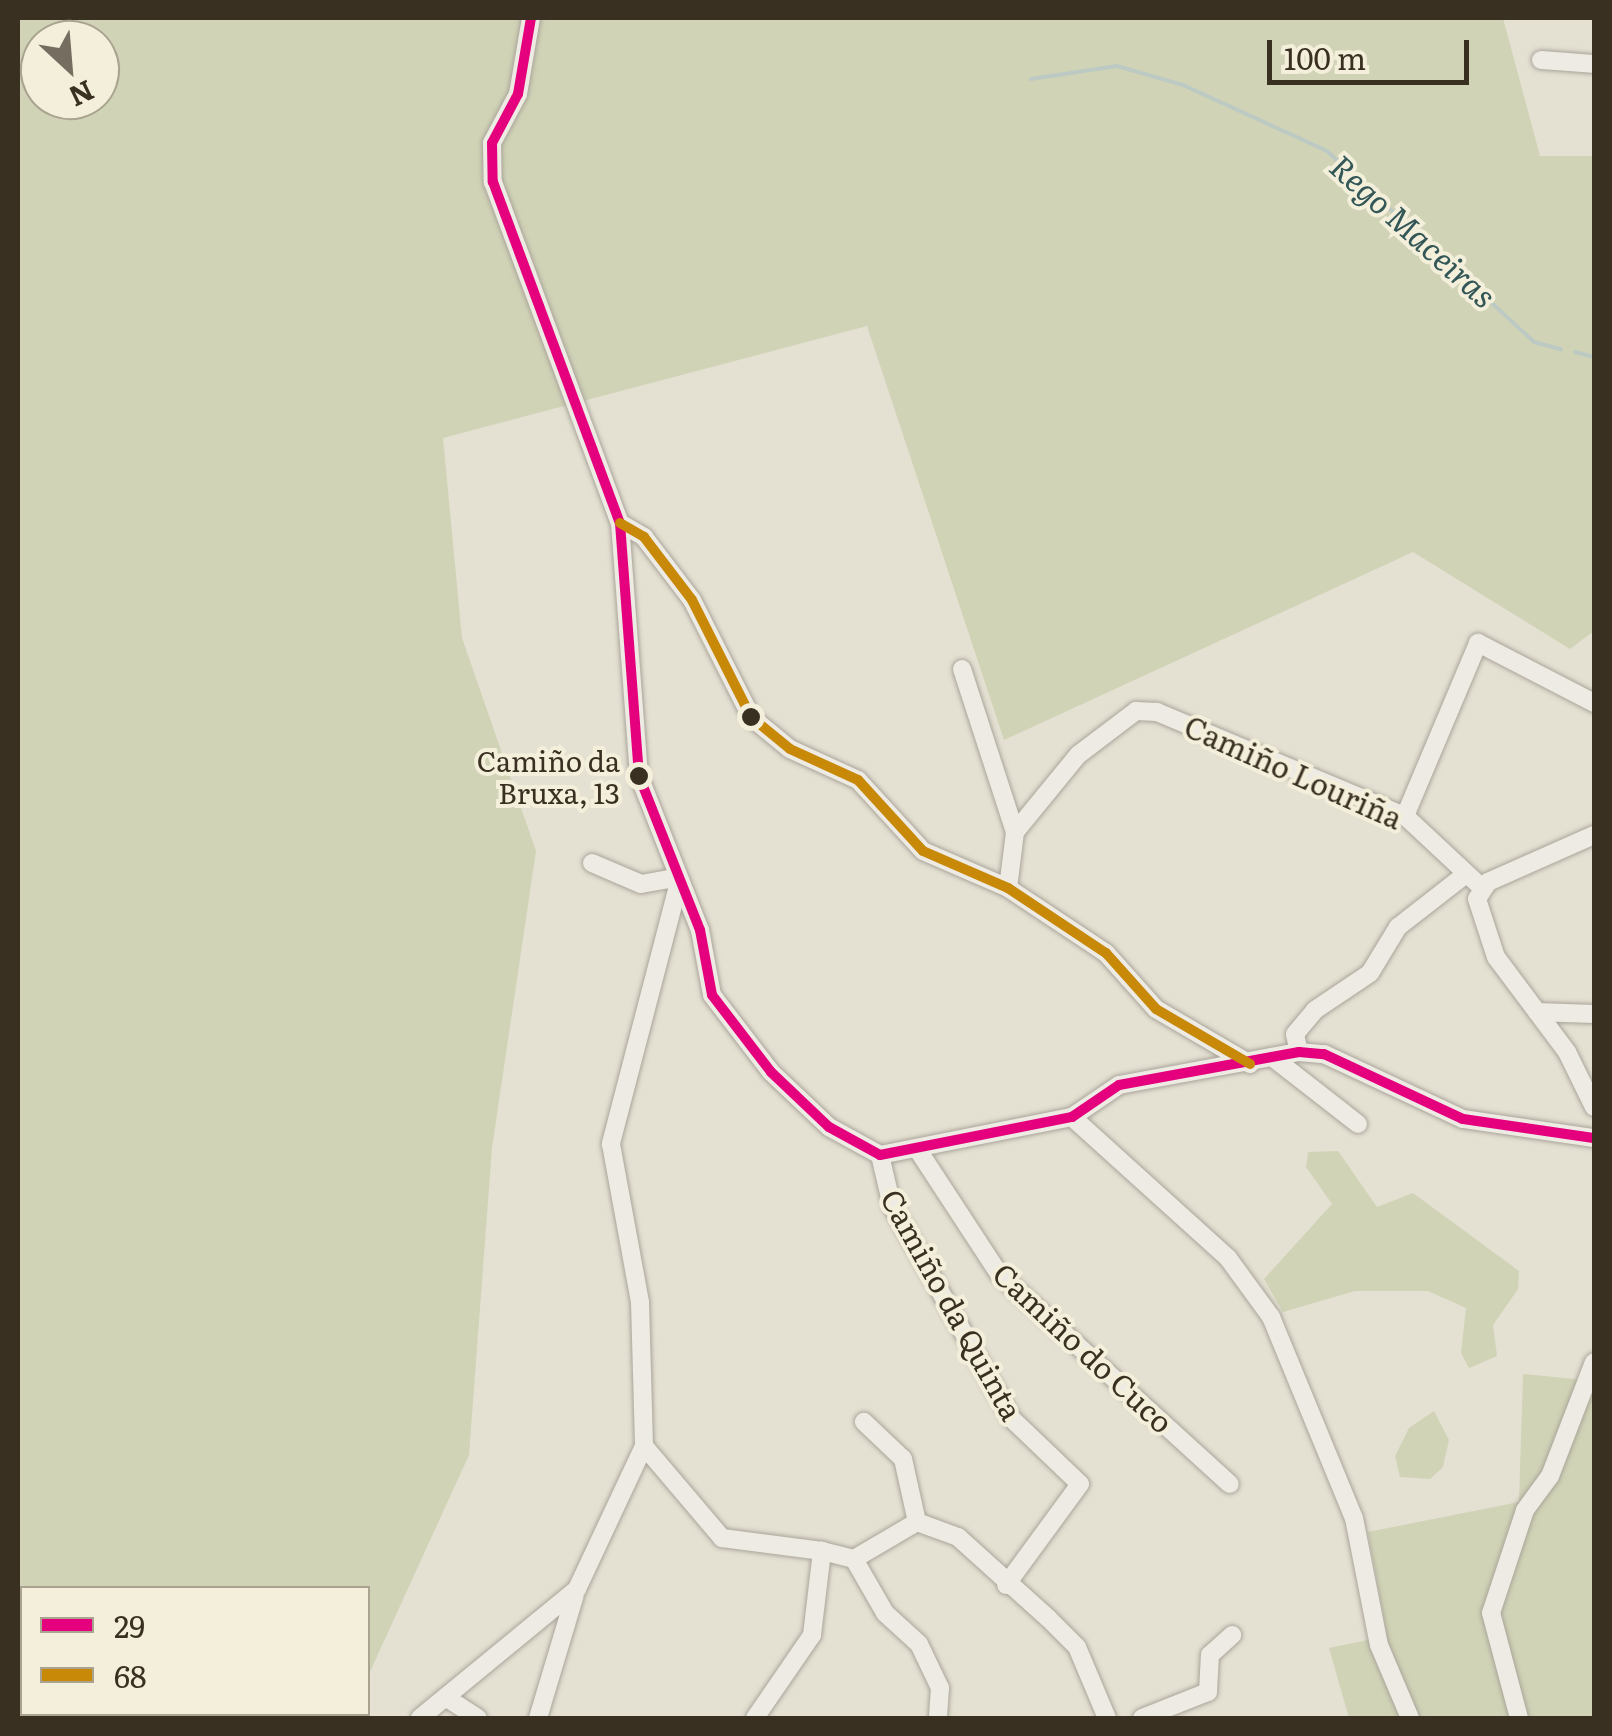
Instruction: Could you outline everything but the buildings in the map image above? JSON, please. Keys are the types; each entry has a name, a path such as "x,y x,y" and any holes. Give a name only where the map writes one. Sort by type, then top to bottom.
{"street":[{"path":"531,18 518,94 492,142 493,182 620,523 640,776 677,882 700,930 712,996 735,1034 829,1127 880,1155 1072,1118 1119,1085 1299,1052 1324,1054 1463,1119 1594,1138"},
{"path":"1541,60 1594,64"},
{"path":"620,523 644,537 692,600 750,718 790,749 858,780 922,851 1008,888 1106,953 1156,1008 1250,1064"},
{"path":"1404,816 1478,643 1594,703"},
{"path":"962,670 1015,832 1008,888"},
{"name":"Camiño Louriña","path":"1015,832 1078,755 1136,711 1205,728 1404,816 1473,880"},
{"path":"1299,1052 1294,1034 1314,1010 1370,973 1398,928 1473,880 1594,836"},
{"path":"592,863 641,884 677,882"},
{"path":"1473,880 1488,940 1594,1107"},
{"path":"516,1718 538,1715 577,1589 644,1446 640,1302 611,1144 677,882"},
{"path":"1537,1012 1594,1014"},
{"path":"1272,1057 1358,1124"},
{"path":"1072,1118 1228,1258 1271,1317 1354,1518 1379,1645 1410,1718"},
{"name":"Camiño do Cuco","path":"918,1150 999,1274 1230,1484"},
{"name":"Camiño da Quinta","path":"880,1155 892,1206 980,1347 1012,1419 1080,1484 1006,1584"},
{"path":"1519,1718 1491,1613 1525,1510 1550,1476 1594,1362"},
{"path":"864,1422 903,1459 916,1522"},
{"path":"644,1446 722,1538 854,1559 916,1522 958,1536 1077,1648 1107,1718"},
{"path":"755,1718 812,1634 822,1552"},
{"path":"854,1559 884,1613 919,1644 940,1688 938,1718"},
{"path":"420,1718 450,1700 577,1589"},
{"path":"1142,1718 1208,1692 1210,1655 1232,1636"},
{"path":"450,1700 478,1718"}],"green space":[{"path":"18,18 1503,18 1540,156 1594,156 1594,631 1570,649 1413,552 1004,740 867,326 443,438 462,638 536,851 492,1148 469,1455 370,1672 370,1586 20,1586 20,1716 348,1718 18,1718"},
{"path":"1338,1151 1377,1207 1413,1193 1519,1271 1518,1289 1493,1325 1497,1356 1469,1368 1461,1353 1466,1308 1428,1291 1355,1291 1283,1312 1264,1279 1332,1204 1306,1167 1308,1152"},
{"path":"1523,1374 1594,1381 1594,1718 1349,1718 1329,1648 1387,1636 1368,1532 1519,1502"},
{"path":"1434,1411 1449,1440 1443,1467 1430,1479 1400,1477 1395,1456 1409,1428"}],"waterway":[{"name":"Rego Maceiras","path":"1031,79 1117,66 1183,85 1327,151 1534,342 1561,349"},
{"name":"Rego Maceiras","path":"1575,352 1594,357"}],"transit line":[{"name":"29","path":"531,18 518,94 492,143 493,182 620,523 639,776 700,930 712,995 771,1072 829,1127 880,1155 1072,1117 1119,1085 1299,1052 1324,1054 1463,1119 1594,1138"},
{"name":"68","path":"620,523 644,537 692,600 751,717 790,749 858,780 923,851 1008,888 1106,953 1156,1009 1250,1064"}],"place":[{"name":"Camiño da Bruxa, 13","path":"639,776"}]}
